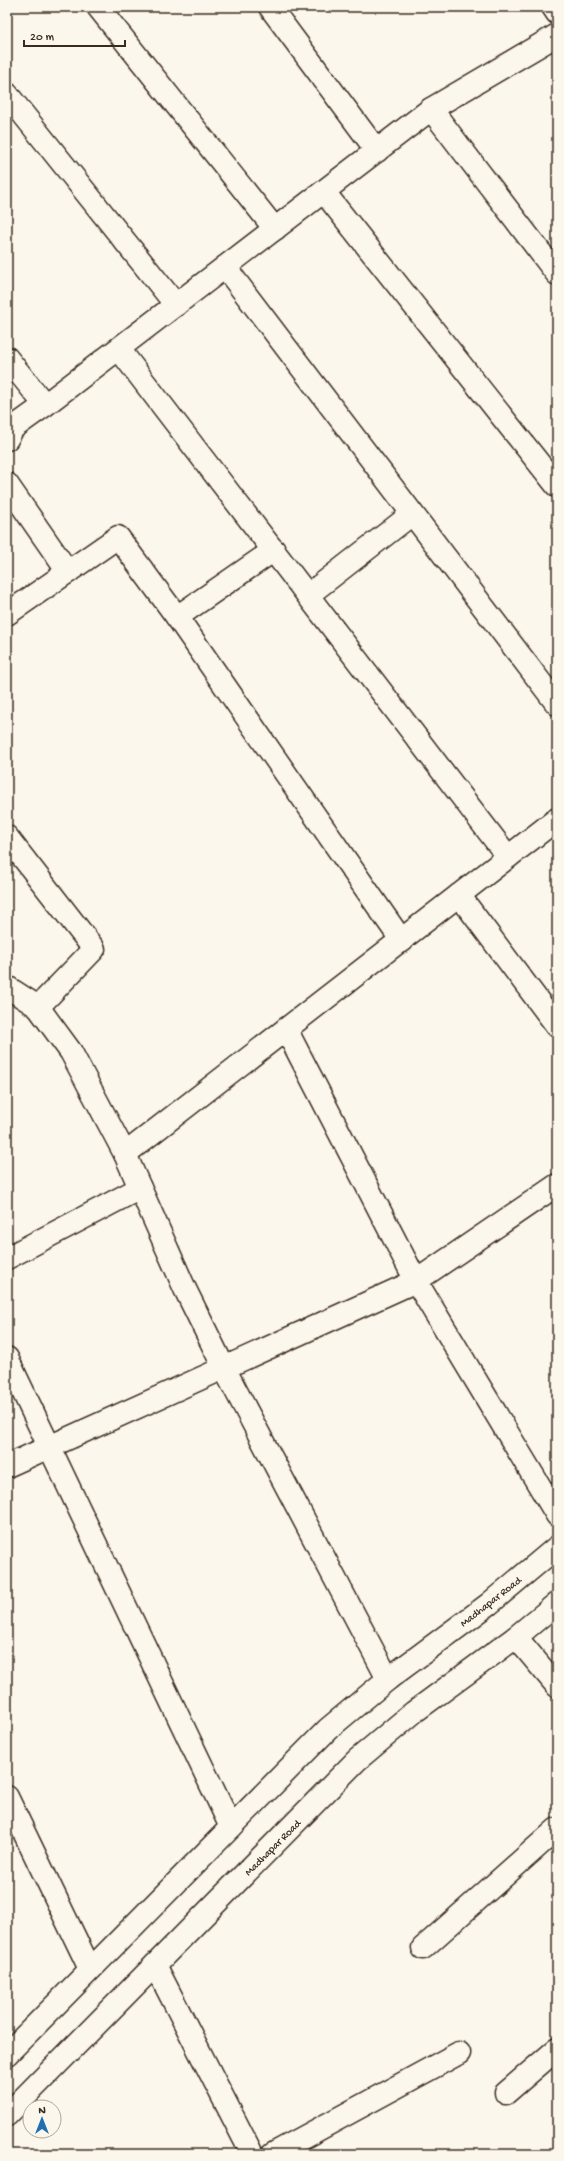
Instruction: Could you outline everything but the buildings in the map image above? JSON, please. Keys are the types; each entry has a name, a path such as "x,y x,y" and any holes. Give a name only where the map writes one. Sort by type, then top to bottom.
{"street":[{"path":"98,7 275,229"},
{"path":"270,7 377,151"},
{"path":"553,7 557,13"},
{"path":"7,439 13,428 119,349 431,109 557,35"},
{"path":"7,94 176,305"},
{"path":"431,109 557,274"},
{"path":"324,192 557,486"},
{"path":"226,267 557,704"},
{"path":"119,349 508,857"},
{"path":"7,358 45,405"},
{"path":"7,484 68,572"},
{"path":"308,595 412,514"},
{"path":"7,614 118,537 177,617 402,941"},
{"path":"177,617 274,550"},
{"path":"125,1154 402,941 557,819"},
{"path":"7,837 94,949 23,1004"},
{"path":"459,895 557,1026"},
{"path":"7,987 71,1052 125,1154 185,1289 224,1368 388,1679"},
{"path":"286,1029 416,1281 557,1515"},
{"path":"7,1466 416,1281 557,1185"},
{"path":"7,1258 140,1188"},
{"path":"7,1358 231,1826"},
{"name":"Madhapar Road","path":"7,2054 328,1729 388,1679 489,1604 557,1547"},
{"name":"Madhapar Road","path":"7,2115 357,1760 414,1712 516,1637 557,1603"},
{"path":"516,1637 557,1686"},
{"path":"7,1797 90,1969"},
{"path":"423,1948 557,1829"},
{"path":"154,1966 252,2154"},
{"path":"506,2093 557,2049"},
{"path":"274,2154 459,2053"}]}
